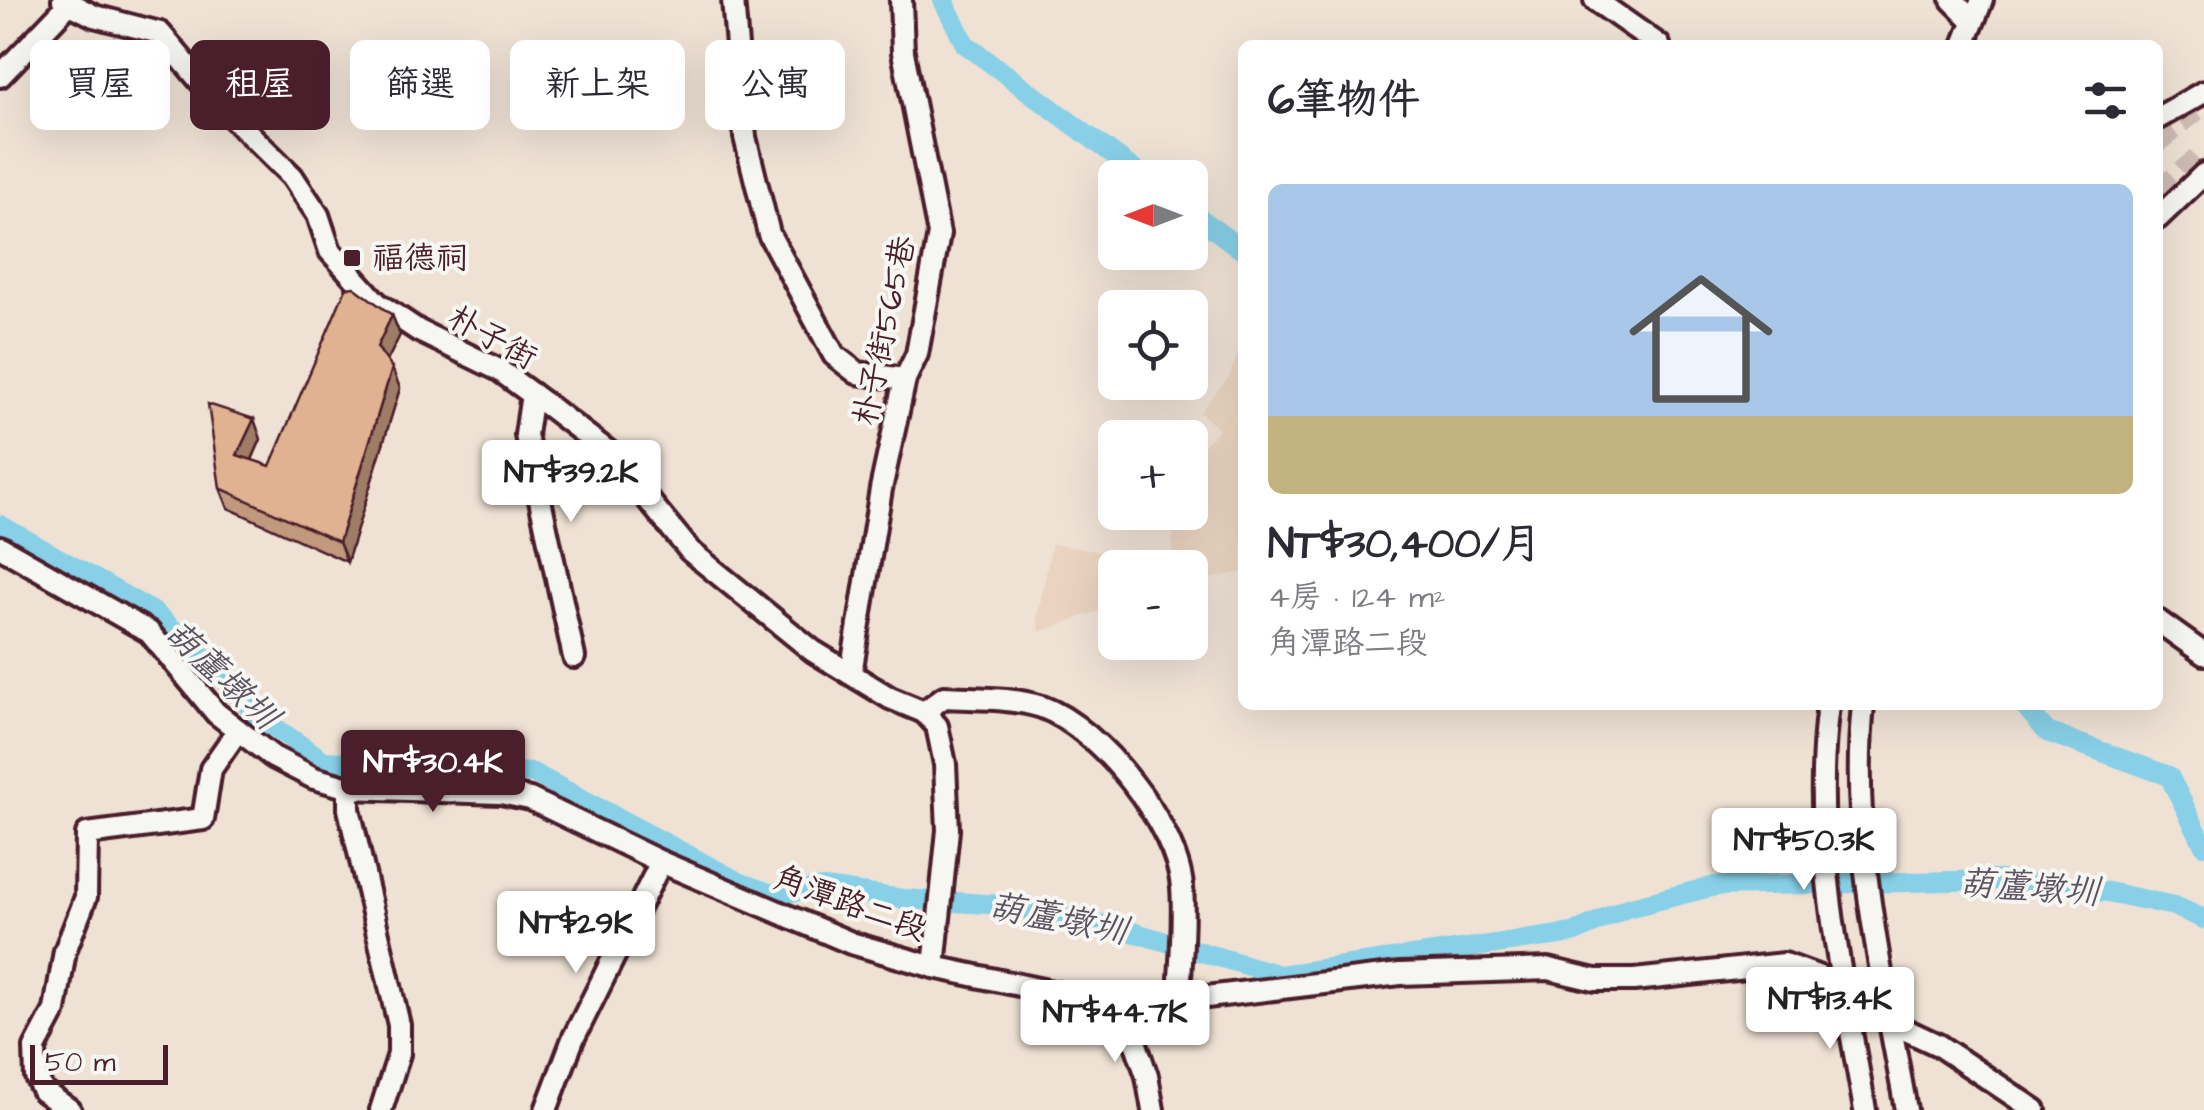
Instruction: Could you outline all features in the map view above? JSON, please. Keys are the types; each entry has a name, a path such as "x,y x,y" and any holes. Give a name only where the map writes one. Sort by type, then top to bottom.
{"street":[{"path":"734,0 746,138 770,234 834,355 857,373 905,379"},
{"name":"朴子街565巷","path":"851,674 905,379 916,354 939,234 903,52 901,0"},
{"path":"1595,0 1652,40"},
{"path":"1952,0 1972,20"},
{"path":"1966,40 1982,0"},
{"path":"0,76 65,3"},
{"name":"朴子街","path":"65,3 160,33 221,106 292,176 318,215 330,251 352,280 419,331 500,370 610,454 690,551 814,651 924,712"},
{"path":"2163,115 2204,92"},
{"path":"2163,213 2204,174"},
{"path":"532,394 526,435 574,658"},
{"name":"角潭路二段","path":"0,547 150,632 204,699 238,730 295,769 333,786 516,796 851,943 934,967 1123,1007 1400,974 1548,970 1595,980 1634,980 1763,964 1814,972 1844,986 1891,1023 1938,1045 2035,1110"},
{"path":"2163,625 2204,654"},
{"path":"934,967 948,830 945,764 937,726 924,712 944,696 1010,701 1040,707 1074,724 1139,790 1161,821 1179,871 1179,1002"},
{"path":"1827,710 1822,754 1822,850 1865,1110"},
{"path":"1863,710 1863,843 1906,1110"},
{"path":"70,1110 44,1090 36,1077 34,1048 55,1010 65,950 86,897 86,834 203,819 211,769 238,730"},
{"path":"350,788 349,809 399,1025 399,1054 381,1110"},
{"path":"546,1110 573,1039 661,862"},
{"path":"1123,1007 1147,1076 1153,1110"}],"shaded area":[{"path":"1238,354 1238,573 1208,579 1208,550 1172,550 1173,530 1208,530 1208,441 1219,429 1200,412 1229,377"},
{"path":"1052,543 1098,551 1098,611 1040,632 1037,618"}],"building":[{"path":"354,287 392,315 377,347 392,368 339,542 220,488 208,404 254,419 237,455 270,466 346,288"}],"waterway":[{"path":"943,0 965,44 1121,160"},
{"path":"1208,224 1238,247"},
{"name":"葫蘆墩圳","path":"0,525 155,613 210,663 255,714 324,761 533,773 741,883 772,894 824,888 903,899 1004,905 1115,927 1280,975 1573,933 1627,908 1715,886 2000,880 2108,892 2174,906 2204,919"},
{"path":"2028,710 2047,732 2169,776 2204,845"}],"tunnel":[{"path":"2163,139 2204,105"},
{"path":"2163,186 2204,152"}],"place":[{"name":"福德祠","path":"352,258"}]}
